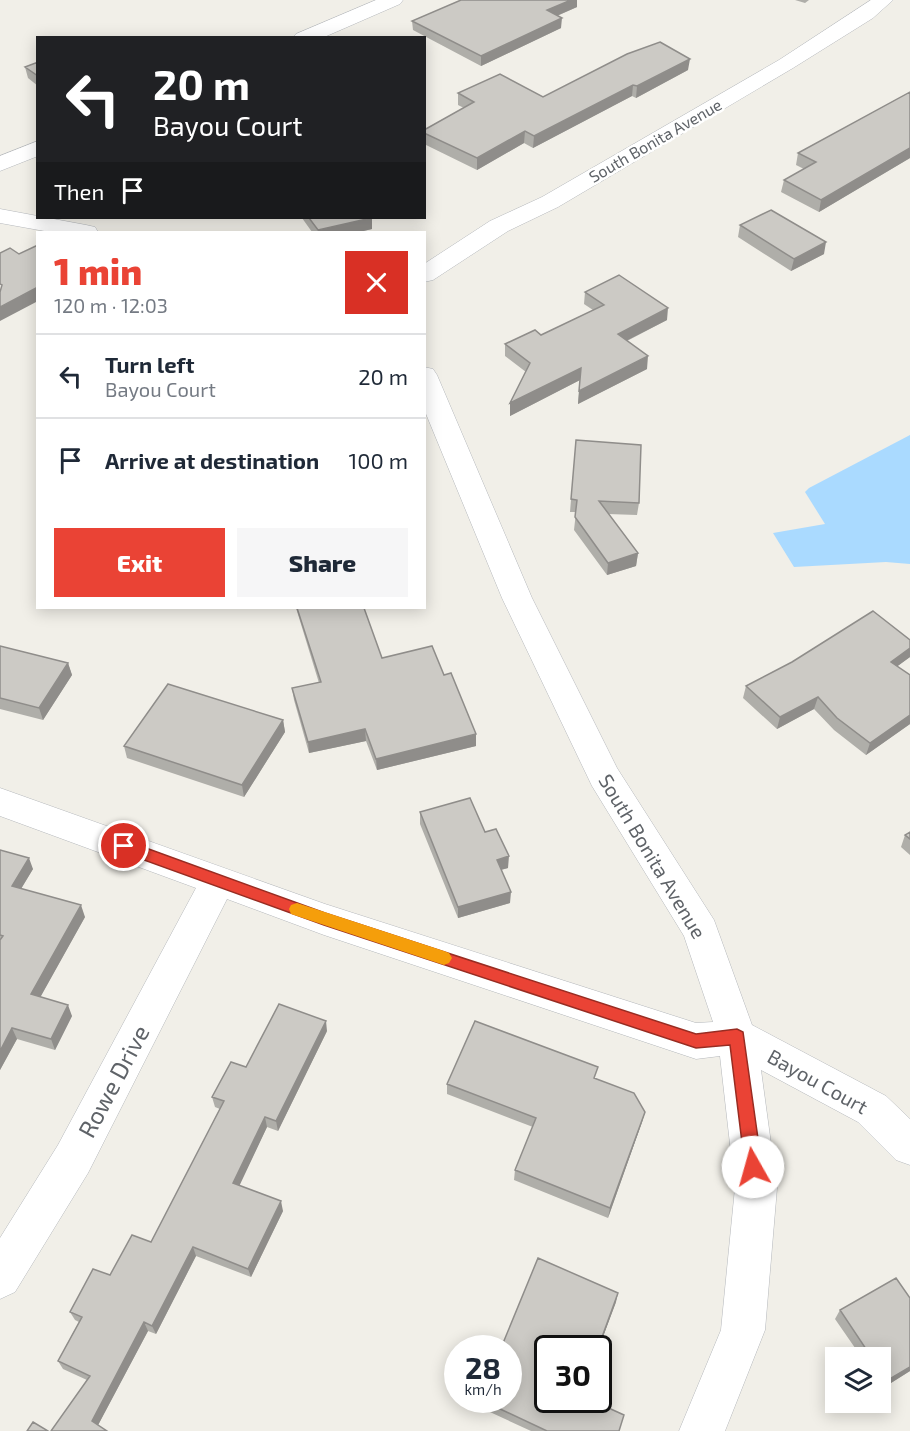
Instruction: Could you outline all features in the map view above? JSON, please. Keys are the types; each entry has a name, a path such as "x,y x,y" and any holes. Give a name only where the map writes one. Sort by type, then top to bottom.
{"street":[{"path":"308,36 393,0"},
{"name":"South Bonita Avenue","path":"426,274 499,226 550,202 786,64 866,14 883,0"},
{"path":"0,164 36,149"},
{"path":"0,216 81,231"},
{"name":"South Bonita Avenue","path":"426,380 517,598 599,765 701,931 737,1037 756,1188 743,1330 702,1431"},
{"path":"0,802 324,919 696,1041 737,1037"},
{"name":"Rowe Drive","path":"0,1277 73,1159 218,881"},
{"name":"Bayou Court","path":"737,1037 872,1108 910,1146"}],"water":[{"path":"910,435 910,564 886,562 794,567 773,533 825,524 805,492"}],"building":[{"path":"461,0 571,0 547,10 562,18 481,56 412,21"},
{"path":"660,42 690,59 637,86 633,85 534,136 525,131 477,158 426,134 426,129 474,102 458,93 500,74 543,97 627,54"},
{"path":"36,63 36,75 25,67"},
{"path":"910,92 910,148 821,200 784,180 816,162 798,153"},
{"path":"771,210 826,242 794,259 740,225"},
{"path":"310,219 367,219 318,230"},
{"path":"36,246 36,288 0,307 2,285 0,284 0,253 10,248 19,254"},
{"path":"619,275 668,308 618,334 648,356 579,391 581,368 510,403 530,363 505,344 535,330 541,335 604,305 585,292"},
{"path":"576,440 641,445 639,503 599,501 638,553 608,563 575,517 577,500 571,499"},
{"path":"297,609 364,609 382,658 432,646 444,675 451,673 476,734 376,759 365,729 308,742 292,688 321,682"},
{"path":"873,611 910,640 910,648 891,662 910,675 910,715 870,743 837,718 818,697 780,717 746,686 792,662"},
{"path":"0,646 68,663 39,708 0,698"},
{"path":"168,684 283,720 242,785 124,746"},
{"path":"470,798 485,832 496,829 509,856 497,860 511,892 458,907 420,812"},
{"path":"0,850 29,858 12,886 81,905 31,994 68,1005 51,1039 12,1028 0,1051 0,940 3,936 0,935"},
{"path":"279,1004 326,1021 276,1121 265,1117 233,1183 281,1201 248,1269 193,1247 152,1326 144,1322 92,1421 107,1431 51,1431 90,1376 58,1361 82,1317 70,1312 93,1269 110,1275 132,1235 151,1242 224,1101 212,1097 231,1062 246,1067"},
{"path":"475,1021 598,1067 594,1078 634,1093 645,1112 610,1208 515,1170 536,1118 447,1084"},
{"path":"538,1258 618,1293 603,1335 534,1335 534,1413 612,1413 612,1410 624,1415 619,1431 547,1431 509,1413 522,1413 522,1335 506,1335"},
{"path":"896,1278 910,1298 910,1367 891,1378 891,1347 865,1347 840,1310"},
{"path":"33,1422 48,1431 27,1431"}],"slow traffic":[{"path":"297,909 444,958"}],"route":[{"path":"124,846 324,919 696,1041 737,1037 753,1167"}]}
